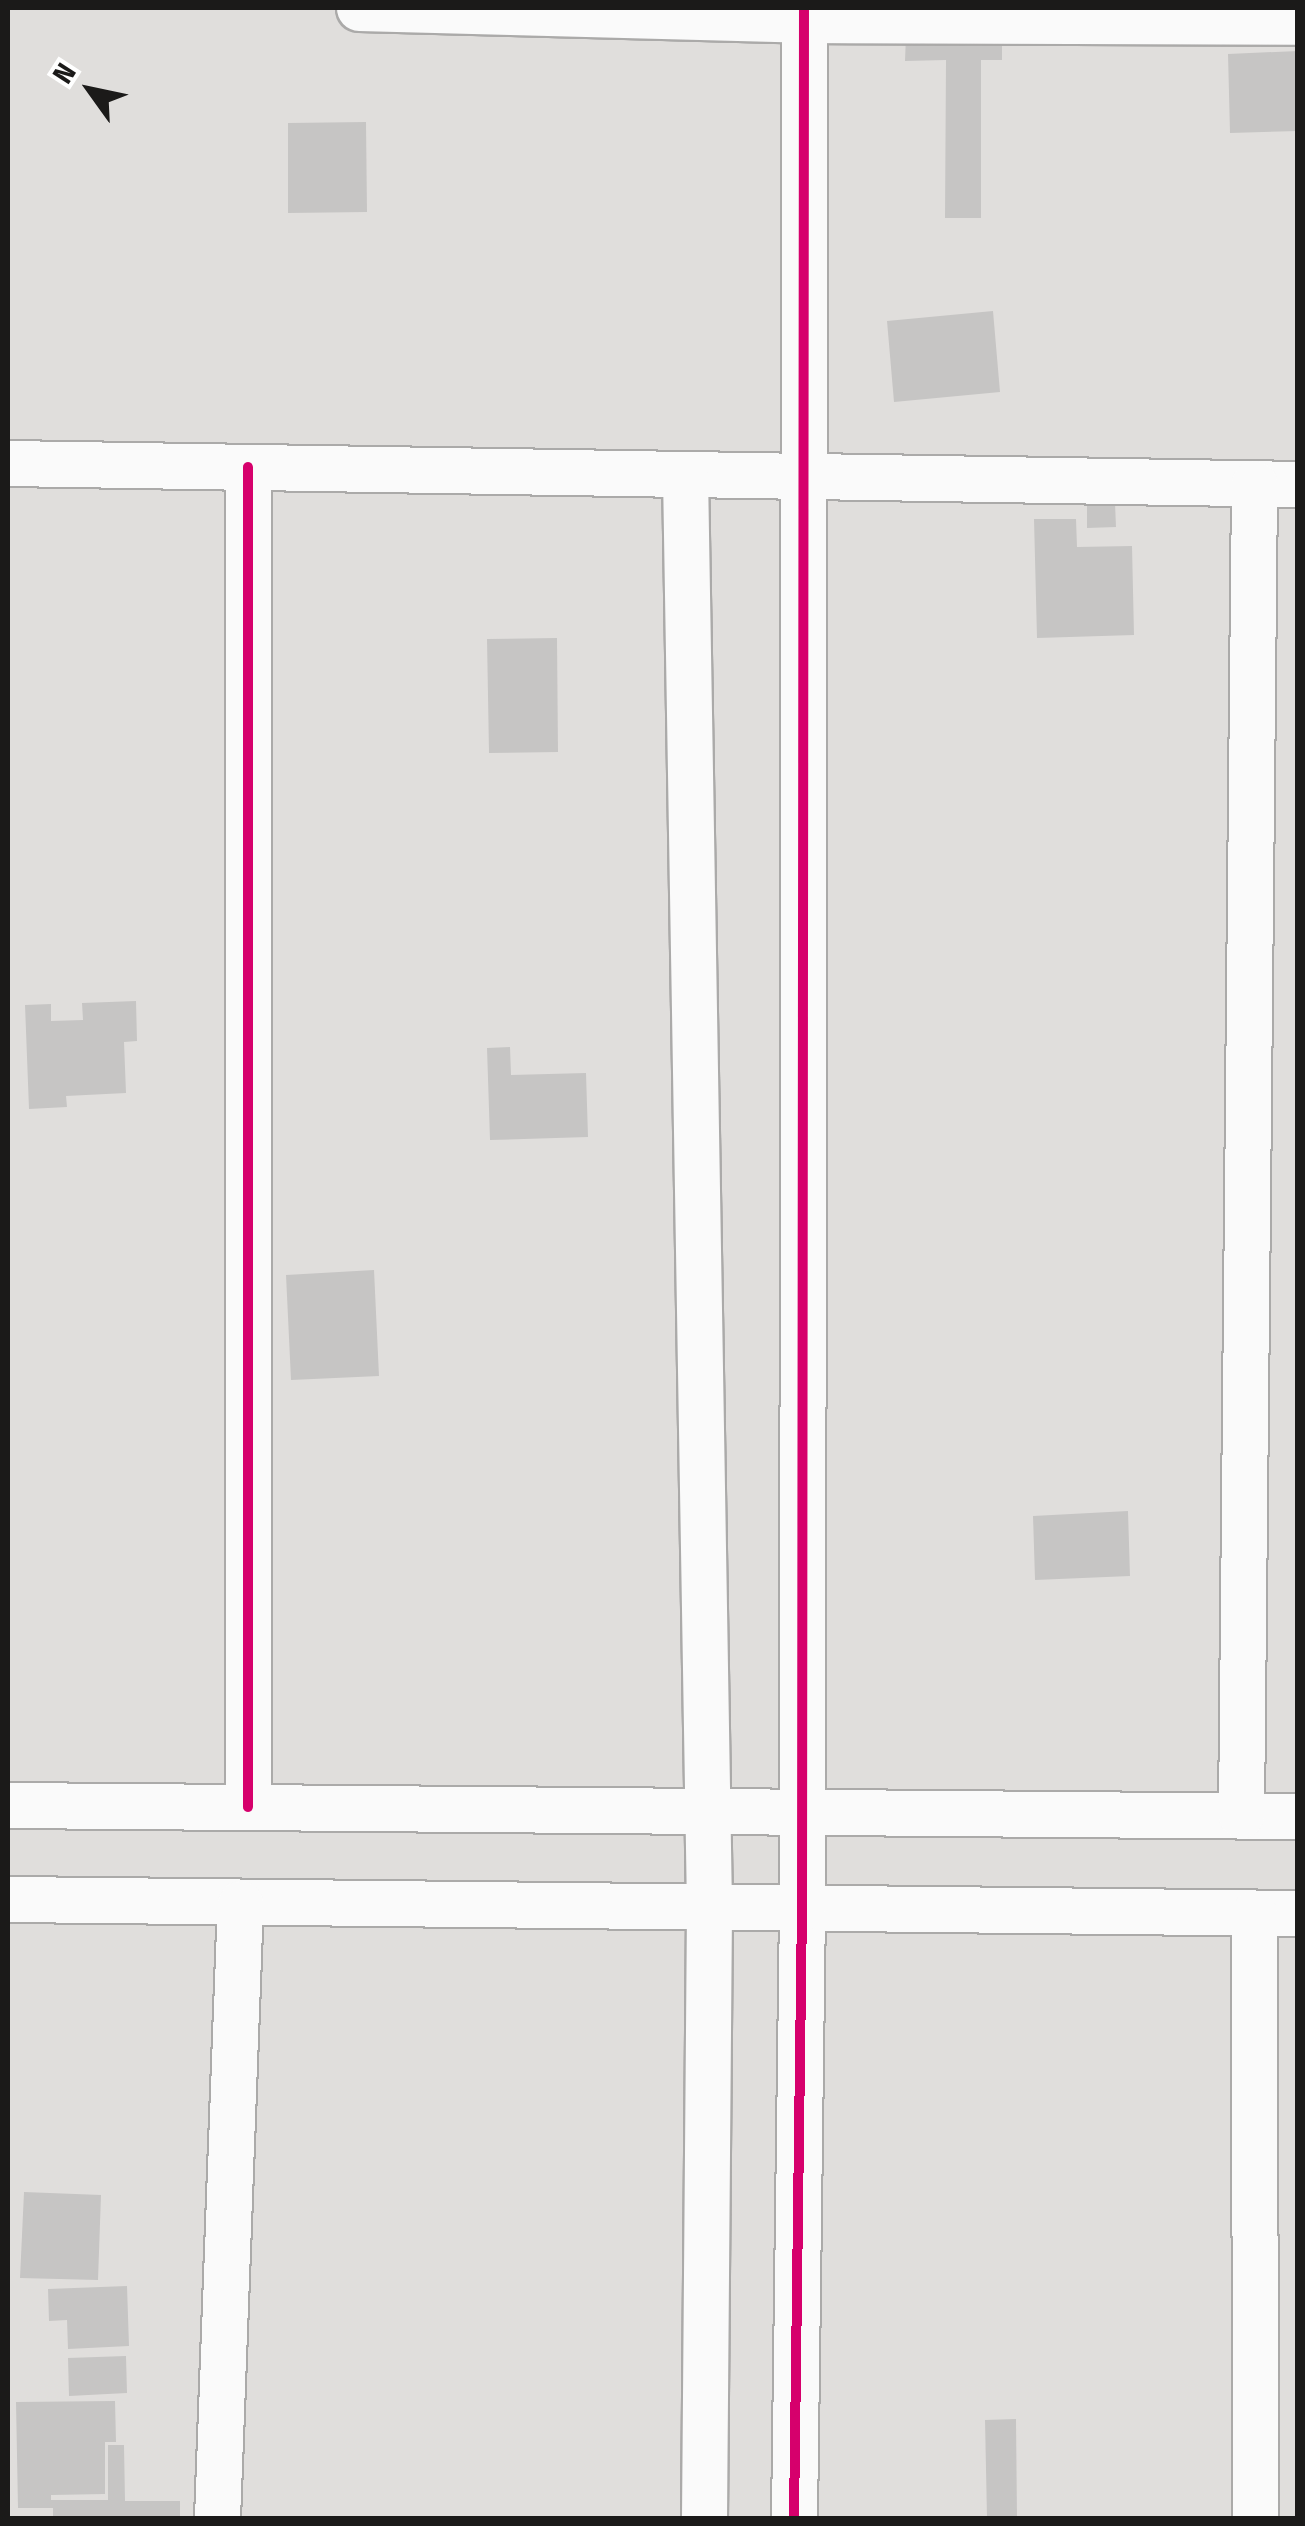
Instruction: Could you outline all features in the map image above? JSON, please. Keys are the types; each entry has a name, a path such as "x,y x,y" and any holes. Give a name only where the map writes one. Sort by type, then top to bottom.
{"street":[{"path":"358,8 1298,22"},
{"path":"794,2518 803,1811 804,14"},
{"path":"8,463 1276,484 1241,1815"},
{"path":"248,467 248,1807"},
{"path":"684,474 709,1908 704,2518"},
{"path":"8,1806 1298,1816"},
{"path":"8,1900 1276,1913 1254,2518"},
{"path":"216,2518 240,1902"}],"building":[{"path":"906,35 1002,42 1002,60 981,60 981,218 945,218 946,60 905,61"},
{"path":"1298,51 1298,131 1230,133 1228,54"},
{"path":"366,122 367,212 288,213 288,123"},
{"path":"993,311 1000,392 894,402 887,321"},
{"path":"1115,503 1116,527 1087,528 1087,504"},
{"path":"1034,519 1076,519 1077,547 1132,546 1134,635 1037,638"},
{"path":"557,638 558,752 489,753 487,639"},
{"path":"136,1001 137,1041 124,1042 126,1093 66,1096 67,1107 29,1109 25,1005 51,1004 51,1021 83,1020 82,1003"},
{"path":"510,1047 511,1075 586,1073 588,1137 490,1140 487,1048"},
{"path":"374,1270 379,1376 291,1380 286,1275"},
{"path":"1128,1511 1130,1576 1035,1580 1033,1516"},
{"path":"24,2192 101,2195 98,2280 20,2278"},
{"path":"127,2286 129,2346 68,2349 67,2320 49,2321 48,2289"},
{"path":"126,2356 127,2393 69,2396 68,2358"},
{"path":"115,2401 116,2442 105,2442 105,2494 51,2495 51,2500 108,2500 108,2445 124,2445 125,2501 180,2501 180,2518 53,2518 53,2508 18,2508 16,2402"},
{"path":"1016,2419 1017,2518 987,2518 985,2420"}],"cycle path":[{"path":"794,2518 802,1908 804,8"},
{"path":"248,467 248,1807"}]}
